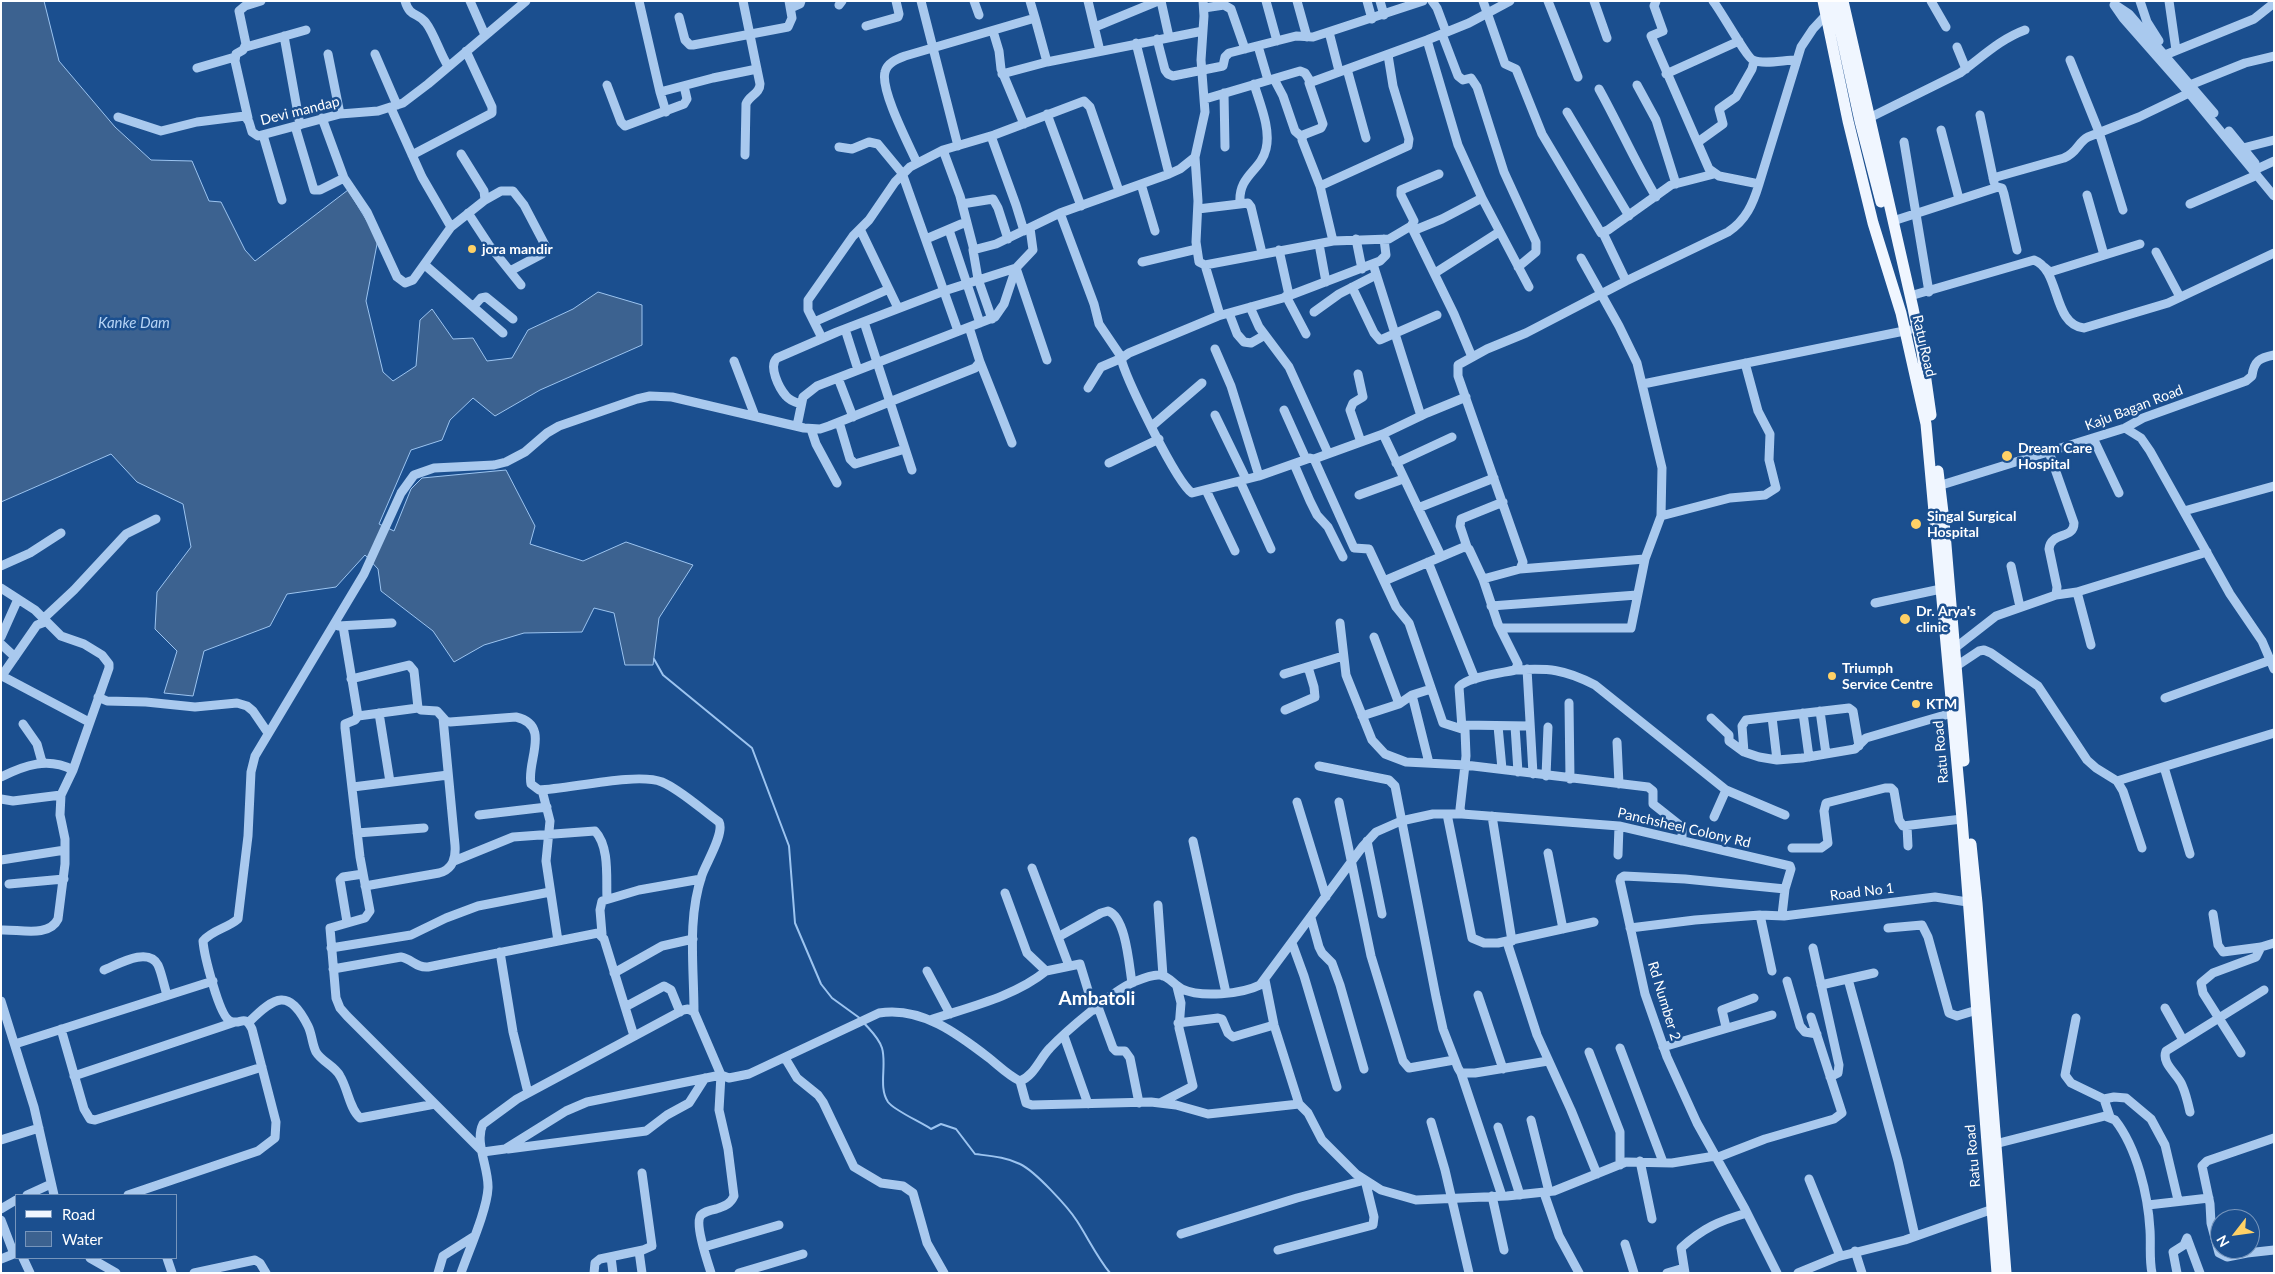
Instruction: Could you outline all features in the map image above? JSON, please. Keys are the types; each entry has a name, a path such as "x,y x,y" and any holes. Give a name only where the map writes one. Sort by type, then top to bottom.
{"main road":[{"name":"Ratu Road","path":"1823,1 1848,121 1873,222 1906,331 1926,424 1936,486 1941,589 1953,668 1972,903 2006,1273"},
{"path":"1828,1 1854,123 1896,269 1910,295"},
{"path":"1834,1 1896,269 1894,294"},
{"name":"Ratu Road","path":"1843,1 1917,328 1955,648 1952,713 1972,903 1976,1010 1997,1273"}],"street":[{"path":"246,47 239,11 250,3 261,1"},
{"path":"405,1 410,13 427,24 448,66"},
{"path":"470,1 485,35"},
{"path":"639,1 666,112"},
{"path":"743,1 760,88 746,104 745,155"},
{"path":"678,17 685,40 690,44 788,27 792,18 790,5 800,4 801,1"},
{"path":"866,26 898,17 896,1"},
{"path":"921,1 958,146"},
{"path":"974,1 979,15"},
{"path":"1030,1 1048,62"},
{"path":"1088,1 1100,51"},
{"path":"1095,27 1140,5 1159,1 1169,37"},
{"path":"1266,1 1277,41"},
{"path":"1297,1 1307,37"},
{"path":"1367,1 1372,19"},
{"path":"1380,1 1384,15"},
{"path":"1157,39 1168,74 1173,76 1223,66 1226,54 1245,48 1296,36 1307,37 1329,32 1424,1"},
{"path":"1432,1 1437,8 1458,76 1463,80 1471,78 1477,87 1504,172 1536,242 1536,252 1518,267"},
{"path":"1483,1 1505,64 1516,68 1542,134 1598,231 1603,233 1626,281"},
{"path":"1310,81 1427,40 1510,1"},
{"path":"1548,1 1578,76"},
{"path":"1594,1 1607,38"},
{"path":"1656,1 1654,6 1663,30 1651,36 1709,169 1714,174"},
{"path":"1713,1 1748,57 1754,61 1796,60"},
{"path":"1931,1 1946,27"},
{"path":"2140,1 2147,22 2170,53 2190,89 2258,172 2274,187"},
{"path":"2169,1 2170,53"},
{"name":"Devi mandap","path":"118,117 161,130 242,116 248,118 254,135 262,135 340,114 394,106 416,94 521,3"},
{"path":"2113,3 2129,14 2170,53"},
{"path":"2113,3 2123,18 2243,148 2274,196"},
{"path":"2170,53 2254,19 2274,3"},
{"path":"1245,48 1231,9 1224,5 1204,4 1202,71 1205,99 1203,123 1195,157 1198,209 1197,249 1199,262 1205,265 1332,241 1389,239 1413,228 1442,219 1482,198"},
{"path":"1520,568 1523,565 1522,554 1458,376 1458,365 1487,349 1526,333 1735,227 1750,209 1775,138 1796,60 1808,36 1826,15"},
{"path":"917,163 892,106 886,86 885,71 895,60 933,47 1035,18"},
{"path":"197,68 235,57 246,47 306,30"},
{"path":"1002,74 1048,62 1204,30"},
{"path":"1869,118 1966,69 1994,46 2026,30"},
{"path":"993,31 1002,74 1024,124"},
{"path":"1329,32 1366,138"},
{"path":"284,36 298,125 314,190 320,190 344,178"},
{"path":"1427,40 1458,145 1482,198 1529,287"},
{"path":"1666,74 1739,41"},
{"path":"1136,43 1169,174"},
{"path":"1258,46 1271,80 1283,96 1295,131 1302,137 1320,186 1332,241"},
{"path":"1957,47 1966,69"},
{"path":"412,155 492,113 492,107 466,51"},
{"path":"328,54 340,114"},
{"path":"375,54 412,155 451,227"},
{"path":"1320,186 1408,146 1409,139 1393,86 1388,55"},
{"path":"1993,178 2064,158 2073,154 2084,139 2139,117 2190,89 2245,64 2274,56"},
{"path":"235,57 248,118"},
{"path":"2070,60 2099,132 2123,210"},
{"path":"1698,142 1723,124 1719,109 1736,97 1752,69 1754,61"},
{"path":"660,92 757,69"},
{"path":"1205,99 1300,71 1310,81 1309,85 1323,124 1321,128 1306,133 1302,137"},
{"path":"1240,203 1241,187 1266,151 1266,130 1254,84"},
{"path":"606,85 621,122 625,126 666,112 686,102 684,86"},
{"path":"1637,85 1656,120 1676,184"},
{"path":"1599,89 1617,122 1636,165 1656,197"},
{"path":"1224,93 1225,147"},
{"path":"822,338 808,310 808,300 852,236 876,212 902,173 943,150 991,136 1080,101 1088,103 1119,191"},
{"path":"1567,112 1629,216"},
{"path":"1047,114 1080,206"},
{"path":"1980,114 1995,188"},
{"path":"322,118 344,178 367,212 400,280 409,283 413,280 451,227 485,200 500,191 513,191 522,200 546,249 542,254 510,271"},
{"path":"1940,130 1959,199"},
{"path":"262,135 282,200"},
{"path":"797,426 803,397 808,391 968,327 980,324 992,319 1000,312 1016,268 1033,250 991,136"},
{"path":"2243,148 2274,140"},
{"path":"839,147 852,149 869,142 878,144 902,173 958,331"},
{"path":"1904,142 1929,292"},
{"path":"943,150 962,204 974,250 972,254 978,279 992,319"},
{"path":"461,154 484,192 485,200"},
{"path":"974,250 1008,239 1080,206 1169,174 1180,169 1195,157"},
{"path":"2190,204 2258,172 2274,162"},
{"path":"1440,174 1402,190 1401,194 1414,222 1413,228 1472,358"},
{"path":"1603,233 1676,184 1714,174 1759,184"},
{"path":"1141,184 1155,231"},
{"path":"1893,221 1995,188 2002,188 2017,250"},
{"path":"2087,195 2104,255"},
{"path":"962,204 993,200 998,208 1008,239"},
{"path":"1198,209 1248,203 1251,207 1262,253"},
{"path":"468,213 489,245 521,285"},
{"path":"1060,214 1094,304 1099,324 1122,358 1135,393 1152,426 1189,491 1192,493 1259,476 1361,442 1466,397"},
{"path":"926,239 966,222"},
{"path":"860,229 898,308"},
{"path":"948,230 980,324"},
{"path":"1435,273 1499,232"},
{"path":"1356,239 1362,269"},
{"path":"1088,388 1101,367 1129,353 1225,314 1287,296 1373,264 1386,255 1384,239"},
{"path":"1319,244 1326,282"},
{"path":"1910,295 1929,292 2034,260 2050,272 2140,244"},
{"path":"1142,262 1197,249"},
{"path":"1279,250 1287,296 1306,334"},
{"path":"2156,252 2180,297"},
{"path":"2044,267 2064,313 2072,324 2079,328 2092,327 2144,312 2274,253"},
{"path":"1500,628 1631,628 1645,559 1661,516 1662,468 1637,362 1582,258"},
{"path":"1373,264 1421,416"},
{"path":"425,265 503,333"},
{"path":"1205,265 1225,314 1237,334 1244,342 1250,343 1265,335"},
{"path":"801,404 789,399 782,391 773,368 774,361 822,338 898,308 966,283 1016,268"},
{"path":"1016,268 1047,360"},
{"path":"1314,312 1352,287 1376,275"},
{"path":"1352,287 1380,340 1437,315"},
{"path":"814,322 889,289"},
{"path":"473,307 481,298 486,297 513,318"},
{"path":"1250,307 1265,335 1288,367 1328,453"},
{"path":"864,322 912,470"},
{"path":"968,327 1012,443"},
{"path":"1642,384 1917,328"},
{"path":"845,329 858,370"},
{"path":"1215,349 1231,386 1259,476"},
{"name":"Kaju Bagan Road","path":"1936,486 2125,428 2143,418 2250,380 2253,364 2257,360 2274,355"},
{"path":"734,361 755,416"},
{"path":"235,1022 229,1021 222,1011 203,941 207,936 238,919 248,836 251,772 256,756 364,574 401,493 414,475 424,470 448,466 494,465 506,462 525,452 547,433 559,426 637,399 662,396 811,429 820,429 975,368 980,362"},
{"path":"1661,516 1730,498 1765,495 1776,488 1769,460 1770,434 1758,410 1745,363"},
{"path":"1358,374 1363,397 1353,403 1350,410 1361,442"},
{"path":"838,378 853,417"},
{"path":"1152,426 1202,383"},
{"path":"1284,410 1352,545 1357,550 1369,549 1399,613 1407,618 1443,723 1449,726 1530,726"},
{"path":"1215,415 1271,549"},
{"path":"839,422 850,459 855,464 905,449"},
{"path":"2125,428 2141,438 2150,451 2230,594 2262,641 2272,665 2165,698"},
{"path":"811,429 814,439 837,483"},
{"path":"1383,434 1441,556"},
{"path":"1396,463 1452,437"},
{"path":"2093,438 2119,493"},
{"path":"1109,462 1159,439"},
{"path":"2049,452 2074,522 2074,529 2071,533 2052,539 2050,543 2049,549 2057,587 2056,595"},
{"path":"1294,464 1317,515 1328,527 1343,557"},
{"path":"1418,508 1494,478"},
{"path":"1359,495 1403,479"},
{"path":"2184,511 2249,491 2274,486"},
{"path":"1206,490 1235,551"},
{"path":"1503,502 1461,519 1460,526 1500,628 1518,664 1515,670"},
{"path":"89,722 2,676 37,625 74,590 126,534 156,519"},
{"path":"1,566 30,553 61,533"},
{"path":"1384,582 1459,548 1467,547"},
{"path":"1955,648 1990,619 2020,607 2056,595 2077,592 2207,552"},
{"path":"1482,579 1520,568 1645,559"},
{"path":"1428,562 1475,679"},
{"path":"2012,566 2020,607"},
{"path":"1,588 34,610 66,639 94,649 106,659 109,668 73,770 61,795 60,815 65,850 64,879 58,919 55,926 48,930 1,930"},
{"path":"1875,603 1941,589"},
{"path":"2077,592 2091,644"},
{"path":"1,594 15,597"},
{"path":"1491,606 1637,595"},
{"path":"1,637 15,597"},
{"path":"333,627 392,623"},
{"path":"1340,623 1346,675 1372,740 1385,754 1406,762 1465,765 1652,788 1654,804 1682,827 1682,841"},
{"path":"343,626 358,716"},
{"path":"1374,637 1399,704"},
{"path":"1,644 15,657"},
{"path":"1953,668 1979,651 1984,650 1992,653 2044,693 2087,760 2117,781 2123,790 2142,848"},
{"path":"1284,674 1343,656"},
{"path":"351,680 402,666 412,666 418,708"},
{"path":"1286,710 1315,697 1308,667"},
{"path":"1462,814 1460,809 1466,734 1462,726 1459,687 1461,684 1475,679 1515,670 1546,668 1580,677 1596,685 1726,790 1785,814"},
{"path":"1528,669 1533,774"},
{"path":"1362,716 1399,704 1412,695 1431,689"},
{"path":"1412,695 1429,763"},
{"path":"98,698 107,701 146,702 195,707 237,703 253,711 268,733"},
{"path":"1569,703 1570,779"},
{"path":"483,1152 340,1008 336,998 330,928 365,918 369,914 357,833 345,728 345,724 355,720 358,716 418,708 421,710 437,711 450,722 516,718 527,722 532,728 537,745 530,772 531,784 542,790 624,780 653,780 666,784 719,822 721,831 701,879 693,923 694,1012 721,1075 719,1110 728,1149 734,1196 727,1205 701,1215 700,1225 711,1273"},
{"path":"1744,752 1742,722 1849,708 1852,709 1859,746"},
{"path":"1820,711 1826,754"},
{"path":"380,713 390,782"},
{"path":"1803,713 1808,757"},
{"path":"1711,718 1729,735 1729,741 1744,752 1777,760 1853,750 1868,737 1952,713"},
{"path":"1772,717 1777,760"},
{"path":"443,718 455,845 454,861"},
{"path":"23,724 37,744 42,762"},
{"path":"1498,726 1502,769"},
{"path":"1515,726 1518,772"},
{"path":"1546,776 1548,727"},
{"path":"2117,781 2274,733"},
{"path":"1616,742 1619,784"},
{"path":"3,773 42,762 53,762 73,770"},
{"path":"1319,766 1389,780 1395,786 1436,997 1444,1029 1454,1060 1461,1072 1502,1196"},
{"path":"2164,767 2190,854"},
{"path":"353,787 448,775"},
{"path":"1792,848 1821,848 1828,843 1824,811 1826,803 1885,788 1894,791 1899,820 1903,826 1962,818"},
{"path":"542,790 550,821 546,861 558,940"},
{"path":"1714,817 1726,790"},
{"path":"1,799 13,801 61,795"},
{"path":"1297,802 1326,897"},
{"path":"1339,802 1371,956 1405,1065 1410,1068 1454,1060"},
{"path":"478,815 547,807"},
{"path":"1446,814 1472,938 1484,943 1509,941 1594,922"},
{"name":"Panchsheel Colony Rd","path":"1265,980 1367,842 1384,827 1416,817 1462,814 1619,826 1790,866 1782,915"},
{"path":"1492,816 1509,941 1531,1018 1597,1174"},
{"path":"1618,855 1619,826"},
{"path":"1907,826 1908,846"},
{"path":"357,833 424,828"},
{"path":"365,886 439,874 446,871 454,861 512,837 591,830 598,834 606,868 607,899"},
{"path":"1193,841 1226,992"},
{"path":"1367,842 1382,914"},
{"path":"1,860 65,850"},
{"path":"1548,853 1563,929"},
{"path":"1032,868 1069,966"},
{"path":"347,922 340,880 343,876 363,874"},
{"name":"Rd Number 2","path":"1777,1273 1747,1213 1697,1124 1664,1047 1645,994 1621,888 1621,878 1624,876 1685,879 1785,889"},
{"path":"9,884 64,879"},
{"path":"634,1036 602,934 601,904 607,899 639,890 701,879"},
{"path":"331,948 411,935 471,908 550,892"},
{"path":"1005,893 1027,953 1046,971"},
{"name":"Road No 1","path":"1630,928 1695,920 1782,915 1935,897 1972,903"},
{"path":"1158,905 1163,976"},
{"path":"1058,937 1108,910 1112,912 1122,926 1132,983"},
{"path":"2212,914 2218,945 2222,952 2262,947 2274,943"},
{"path":"1760,916 1772,970"},
{"path":"1311,918 1319,947 1332,963 1340,985 1364,1069"},
{"path":"1888,928 1922,925 1928,936 1949,1013 1957,1016 1976,1010"},
{"path":"333,969 401,957 422,967 558,940 598,933 602,934"},
{"path":"614,973 662,946 693,939"},
{"path":"1292,943 1304,976 1337,1087"},
{"path":"2241,1053 2201,989 2202,980 2212,973 2256,957 2262,947"},
{"path":"1813,948 1839,1066 1838,1073 1830,1077"},
{"path":"500,952 514,1032 528,1093"},
{"path":"104,970 140,956 151,958 158,965 167,995"},
{"path":"930,1020 1018,988 1034,981 1046,971 1080,964 1096,1009 1113,1048 1116,1051 1125,1051 1130,1058 1139,1103"},
{"path":"927,971 950,1014"},
{"path":"1821,985 1874,973"},
{"path":"1020,1081 1030,1076 1043,1055 1064,1036 1096,1009 1132,983 1157,975 1163,976 1177,986 1193,993 1226,992 1254,988 1265,980 1274,1025 1299,1104"},
{"path":"1848,979 1898,1161 1915,1236"},
{"path":"16,1044 213,981"},
{"path":"1788,982 1800,1026 1805,1032 1817,1034"},
{"path":"625,1007 664,986 671,990 680,1012"},
{"path":"1160,1103 1193,1086 1178,1023 1181,1003 1177,986"},
{"path":"2190,1112 2182,1084 2172,1071 2164,1054 2183,1040 2264,990"},
{"path":"1478,995 1503,1068"},
{"path":"1726,1027 1722,1010 1754,998"},
{"path":"249,1022 274,1000 284,999 289,1001 308,1026 316,1052 340,1075 354,1110 360,1118 435,1104"},
{"path":"1,1001 16,1044 39,1128 54,1194"},
{"path":"2165,1008 2183,1040"},
{"path":"461,1273 486,1202 488,1187 480,1129 483,1124 517,1099 634,1036 680,1012 688,1009 694,1012"},
{"path":"505,1149 576,1106 721,1075 729,1078 738,1078 785,1058 879,1013 889,1011 930,1020 968,1042 1020,1081 1026,1103 1160,1103 1176,1105 1208,1114 1299,1104 1304,1107 1322,1140 1330,1149 1365,1180 1381,1190 1416,1200 1520,1195 1546,1192 1620,1165 1640,1161 1663,1162 1716,1157 1765,1139 1840,1116 1843,1110 1830,1077 1812,1017"},
{"path":"1664,1047 1726,1027 1772,1015"},
{"path":"2076,1018 2065,1075 2071,1083 2104,1099 2114,1097 2126,1098 2150,1119 2165,1145 2178,1200"},
{"path":"1178,1023 1222,1019 1228,1033 1233,1037 1274,1025"},
{"path":"74,1076 235,1022 245,1020 249,1022"},
{"path":"135,1194 148,1192 258,1151 275,1138 276,1122 249,1022"},
{"path":"61,1029 87,1115 95,1120 262,1067"},
{"path":"1064,1036 1088,1104"},
{"path":"1620,1048 1663,1162"},
{"path":"1589,1052 1620,1132 1620,1165"},
{"path":"785,1058 797,1078 818,1095 823,1102 854,1167 881,1183 902,1186 913,1193 927,1243 944,1273"},
{"path":"1461,1072 1475,1073 1548,1061"},
{"path":"483,1152 646,1131 667,1115 689,1103 705,1078"},
{"path":"2104,1099 2110,1117 2119,1125 2136,1161 2145,1187 2148,1205 2152,1273"},
{"path":"1995,1144 2090,1120 2110,1117"},
{"path":"1532,1120 1546,1192 1559,1236 1579,1273"},
{"path":"1431,1122 1452,1198 1469,1273"},
{"path":"1498,1127 1520,1195"},
{"path":"1,1140 39,1128"},
{"path":"2274,1138 2204,1163 2202,1172 2209,1198 2212,1230 2217,1249 2222,1256 2274,1250"},
{"path":"1640,1161 1652,1219"},
{"path":"594,1273 595,1263 600,1259 649,1249 652,1246 642,1173"},
{"path":"1809,1179 1840,1256"},
{"path":"1181,1234 1297,1198 1365,1180"},
{"path":"1278,1250 1373,1225 1374,1221 1365,1180"},
{"path":"29,1194 51,1184"},
{"path":"1492,1196 1504,1250"},
{"path":"2148,1205 2178,1200 2209,1198"},
{"path":"1,1209 15,1201"},
{"path":"1798,1273 1855,1251 1893,1243 1993,1209"},
{"path":"1667,1273 1685,1270 1681,1248 1699,1232 1727,1219 1747,1213"},
{"path":"1,1220 15,1249"},
{"path":"704,1247 779,1225"},
{"path":"438,1273 442,1256 473,1236"},
{"path":"2177,1273 2173,1252 2184,1245 2187,1238 2200,1273"},
{"path":"1625,1244 1634,1273"},
{"path":"639,1251 642,1273"},
{"path":"1855,1251 1862,1273"},
{"path":"739,1273 803,1254"},
{"path":"1,1259 15,1256"},
{"path":"611,1256 613,1273"},
{"path":"21,1259 30,1273"},
{"path":"92,1259 116,1273"},
{"path":"167,1259 172,1273"},
{"path":"194,1273 250,1260 260,1262 266,1273"}],"water":[{"name":"Kanke Dam","path":"1,1 44,1 59,61 115,127 151,160 192,161 209,201 221,202 245,250 255,261 348,190 378,239 366,301 383,372 393,381 416,366 420,320 432,309 453,339 473,338 487,361 512,358 528,330 573,309 598,292 642,305 642,345 540,390 495,416 473,398 450,420 442,440 411,450 379,524 394,531 411,489 422,478 506,470 535,526 530,544 583,561 626,542 693,565 659,618 653,665 625,665 614,613 594,608 582,632 524,633 484,645 454,662 433,631 381,591 378,569 365,555 336,587 287,594 270,626 204,651 193,696 164,693 177,651 155,629 157,592 191,547 183,504 137,482 111,454 1,502"}],"waterway":[{"path":"654,659 663,675 752,748 789,846 795,923 821,984 832,998 861,1019"},
{"path":"864,1023 881,1044 884,1062 883,1083 888,1102 896,1109 931,1129 941,1124 956,1129 975,1154 1009,1160 1020,1164 1034,1174 1073,1215 1110,1273"}],"place":[{"name":"jora mandir","path":"472,249"},
{"name":"Dream Care Hospital","path":"2007,456"},
{"name":"Singal Surgical Hospital","path":"1916,524"},
{"name":"Dr. Arya's clinic","path":"1905,619"},
{"name":"Triumph Service Centre","path":"1832,676"},
{"name":"KTM","path":"1916,704"}],"district":[{"name":"Ambatoli","path":"1097,999"}]}
